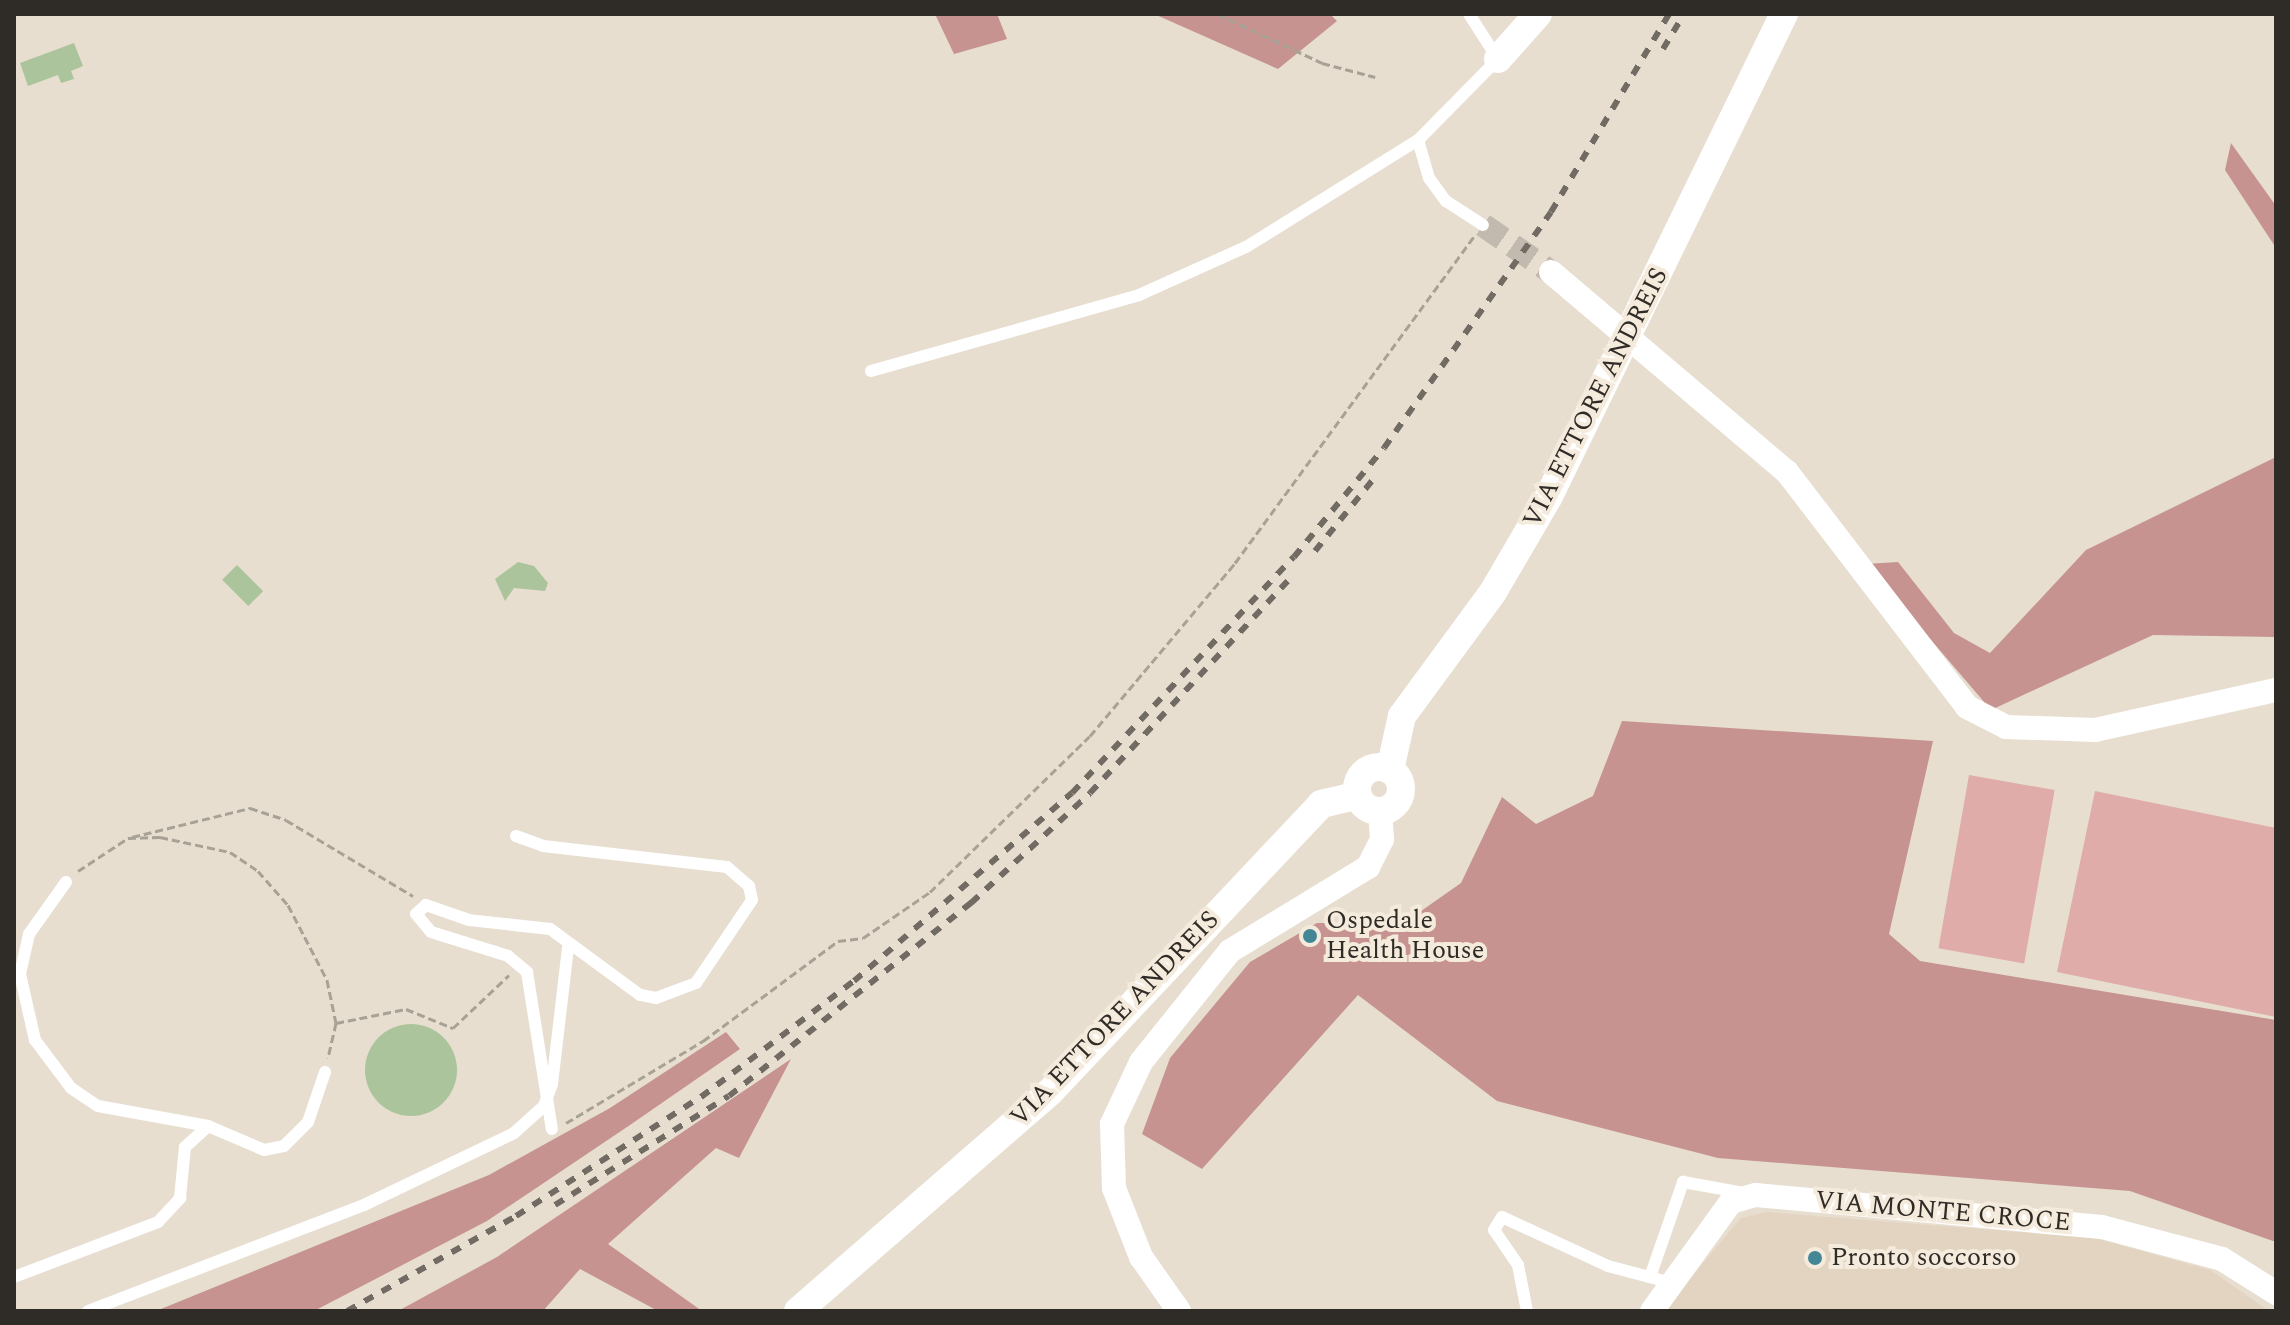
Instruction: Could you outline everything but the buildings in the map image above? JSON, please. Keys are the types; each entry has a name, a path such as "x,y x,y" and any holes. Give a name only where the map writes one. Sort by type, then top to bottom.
{"street":[{"path":"1498,59 1538,14"},
{"name":"VIA ETTORE ANDREIS","path":"798,1311 1050,1092 1321,804 1369,804 1365,772 1390,770 1402,716 1493,592 1630,335 1784,14"},
{"path":"1551,272 1630,335 1787,472 1967,707 2006,727 2095,730 2276,690"},
{"path":"1179,1311 1141,1257 1114,1188 1112,1124 1141,1062 1230,951 1368,867 1382,839 1369,804"},
{"path":"1652,1311 1661,1280 1731,1202 1756,1195"},
{"name":"VIA MONTE CROCE","path":"1756,1195 2102,1227 2222,1259 2276,1293"}],"lane":[{"path":"871,371 1139,295 1246,247 1418,140 1498,59 1469,14"},
{"path":"1418,140 1429,178 1446,201 1483,225"},
{"path":"516,836 543,846 662,854 727,867 749,886 746,918 696,983 656,998 568,948 550,929 469,920 426,905 416,914 431,932 520,964 535,1001 544,1106 552,1129"},
{"path":"66,882 29,934 20,974 35,1040 71,1088 98,1106 208,1126 264,1150 284,1146 315,1109 325,1072"},
{"path":"88,1311 421,1179 500,1143 544,1106 561,1046 568,948"},
{"path":"14,1277 158,1222 180,1198 185,1147 208,1126"},
{"path":"1527,1311 1518,1265 1494,1230 1502,1217 1608,1266 1661,1280 1683,1182 1756,1195"}],"path":[{"path":"1218,14 1322,63 1375,77"},
{"path":"838,941 863,938 930,892 1090,736 1235,563 1483,225"},
{"path":"66,882 128,838 250,808 286,820 426,905"},
{"path":"128,838 200,842 258,871 312,944 336,1023 325,1072"},
{"path":"336,1023 406,1009 453,1028 520,964"}],"shaded area":[{"path":"935,14 997,14 1007,39 954,54"},
{"path":"1154,14 1330,14 1337,21 1278,69"},
{"path":"74,43 83,66 71,71 74,79 61,83 58,75 28,86 20,63"},
{"path":"2231,143 2276,206 2276,248 2225,170"},
{"path":"2276,457 2276,637 2153,635 1991,710 1866,564 1898,562 1954,633 1990,653 2086,550"},
{"path":"518,562 534,566 548,583 545,591 514,588 505,601 495,579"},
{"path":"237,565 263,591 248,606 222,580"},
{"path":"1622,721 1933,741 1889,934 1920,961 2276,1020 2276,1242 2130,1191 1718,1158 1497,1101 1358,995 1202,1169 1142,1134 1170,1058 1250,962 1317,923 1404,923 1461,883 1502,797 1536,824 1593,796"},
{"path":"1969,775 2055,790 2024,963 1938,948"},
{"path":"2095,791 2276,828 2276,1017 2057,972"},
{"path":"411,1024 428,1028 443,1038 453,1053 457,1070 453,1087 443,1102 428,1112 411,1116 394,1112 379,1102 369,1087 365,1070 369,1053 379,1038 394,1028"},
{"path":"726,1032 740,1049 630,1125 487,1221 314,1311 156,1311 489,1175 610,1108"},
{"path":"791,1059 739,1158 716,1148 608,1244 702,1311 658,1311 580,1269 543,1311 398,1311 497,1257"},
{"path":"1766,1212 2094,1238 2210,1270 2269,1311 1663,1311 1741,1218"}],"tunnel":[{"path":"1483,225 1551,272"}],"railway":[{"path":"347,1311 516,1216 701,1097 854,981 1072,793 1294,557 1384,448 1551,212 1669,14"},
{"path":"1663,49 1684,14"},
{"path":"1315,551 1376,476"},
{"path":"555,1205 729,1096 971,903 1090,793 1288,581"}],"place":[{"name":"Ospedale Health House","path":"1310,936"},
{"name":"Pronto soccorso","path":"1815,1258"}]}
